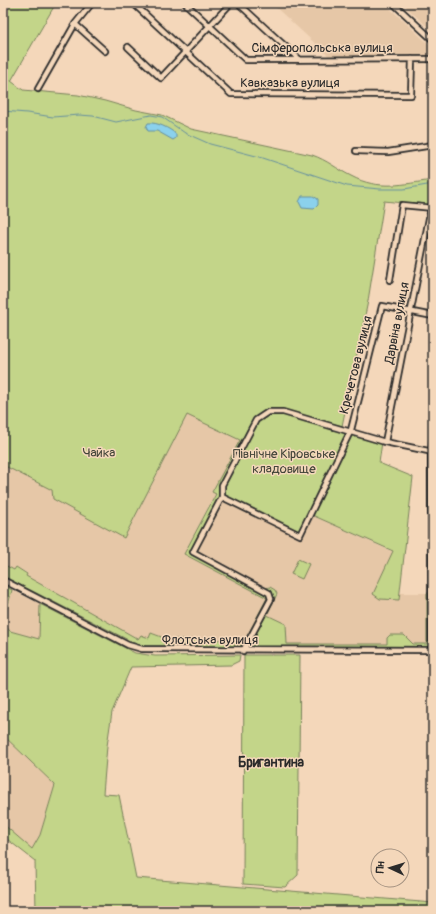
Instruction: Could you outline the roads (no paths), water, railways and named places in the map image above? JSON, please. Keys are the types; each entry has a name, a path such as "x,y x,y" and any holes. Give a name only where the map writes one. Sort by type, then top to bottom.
{"street":[{"path":"38,90 75,24 92,3"},
{"name":"Кавказька вулиця","path":"132,3 231,94 411,95 412,59"},
{"name":"Сімферопольська вулиця","path":"185,3 246,60 433,59"},
{"path":"128,47 161,78 231,3"},
{"path":"238,3 299,59"},
{"path":"393,3 433,40"},
{"path":"75,24 105,51"},
{"path":"356,151 388,152 433,145"},
{"path":"390,280 402,205 432,208"},
{"name":"Дарвіна вулиця","path":"385,442 432,208"},
{"name":"Кречетова вулиця","path":"222,497 300,535 351,430 382,306 411,311"},
{"path":"411,311 433,316"},
{"path":"243,651 271,599 269,592 193,552 222,497 222,485 250,429 260,415 271,411 282,412 351,430 385,442 432,452"},
{"path":"432,650 433,439"},
{"name":"Флотська вулиця","path":"3,580 137,648 152,651 432,650"}],"water":[{"path":"148,123 159,124 176,134 176,138 173,140 157,131 148,131 146,127"},
{"path":"302,196 313,196 318,199 318,205 314,209 302,208 299,202"}],"waterway":[{"path":"3,111 53,117 79,115 93,116 116,122 151,115 162,117 185,133 210,144 260,157 347,186 380,189 404,189 433,184"}],"district":[{"name":"Бригантина","path":"271,762"}],"park label":[{"name":"Чайка","path":"99,453"},
{"name":"Північне Кіровське кладовище","path":"284,462"}]}
